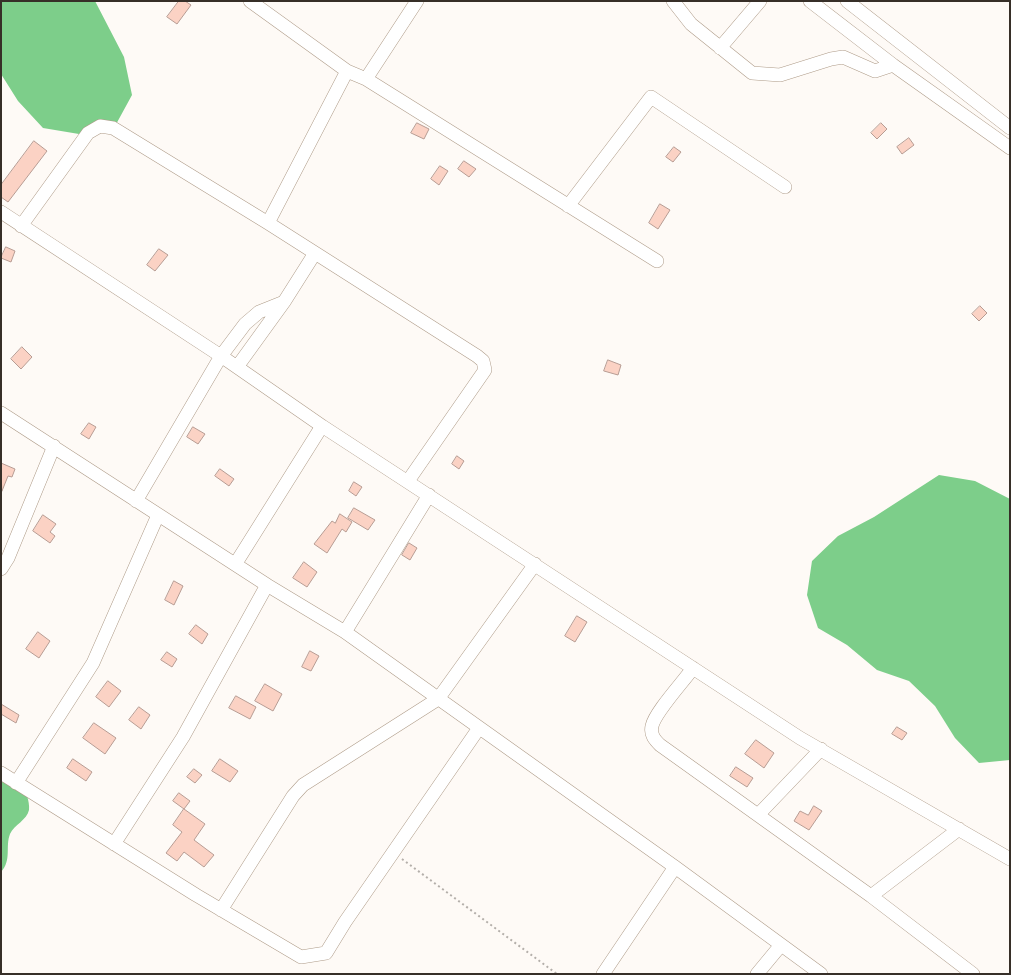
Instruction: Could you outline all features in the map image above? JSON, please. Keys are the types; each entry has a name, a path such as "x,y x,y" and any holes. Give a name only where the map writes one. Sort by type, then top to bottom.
{"street":[{"path":"250,1 265,5 347,71 366,80 657,261"},
{"path":"366,80 417,1"},
{"path":"673,1 691,24 752,73 780,76 831,59 843,58 875,71 892,65"},
{"path":"720,48 760,1"},
{"path":"810,1 892,65 1010,148"},
{"path":"847,1 1010,128"},
{"path":"268,223 347,71"},
{"path":"568,206 651,97 785,187"},
{"path":"21,226 88,133 100,126 113,128 268,223 483,361 485,370 408,481"},
{"path":"1,212 221,356 322,426 800,738 822,749 959,829 1007,853"},
{"path":"237,367 284,302 315,253"},
{"path":"136,501 221,356 245,324 259,312 284,302"},
{"path":"1,413 54,446 136,501 345,632 438,700 675,867 821,974"},
{"path":"236,563 322,426"},
{"path":"1,569 8,558 54,446"},
{"path":"345,632 429,495"},
{"path":"16,783 93,663 158,515"},
{"path":"221,910 293,796 303,785 438,700 535,564"},
{"path":"114,844 183,737 268,585"},
{"path":"694,668 656,716 651,727 652,737 660,746 871,896 973,974"},
{"path":"1,773 221,910 301,957 326,953 345,922 479,728"},
{"path":"758,816 822,749"},
{"path":"871,896 959,829"},
{"path":"603,974 675,867"},
{"path":"757,974 780,944"}],"path":[{"path":"393,852 557,974"}],"green space":[{"path":"1,1 95,1 124,57 132,95 114,128 79,134 43,128 18,101 1,74"},
{"path":"939,475 975,481 1010,499 1010,760 979,763 955,738 935,706 909,681 877,670 847,645 818,628 807,595 812,561 838,536 874,517"},
{"path":"1,770 23,782 29,810 26,817 10,834 6,863 1,872"}],"building":[{"path":"179,1 185,1 191,5 177,24 167,17"},
{"path":"417,123 429,129 424,139 411,133"},
{"path":"881,123 887,129 877,139 871,133"},
{"path":"909,138 914,145 902,154 897,147"},
{"path":"34,141 47,151 8,202 1,197 1,185"},
{"path":"674,147 681,152 673,162 666,157"},
{"path":"464,161 476,169 469,177 458,169"},
{"path":"440,166 448,171 439,185 431,179"},
{"path":"660,204 670,210 658,229 649,223"},
{"path":"6,247 15,251 11,262 1,258"},
{"path":"159,249 168,255 155,271 147,265"},
{"path":"980,306 987,313 979,321 972,314"},
{"path":"22,347 32,357 21,369 11,359"},
{"path":"608,360 621,365 618,375 604,371"},
{"path":"89,423 96,427 89,439 81,434"},
{"path":"193,427 205,434 198,444 187,437"},
{"path":"457,456 464,461 459,469 452,464"},
{"path":"1,463 15,469 12,477 8,476 2,491"},
{"path":"220,469 234,479 229,486 215,476"},
{"path":"354,482 362,487 356,496 349,491"},
{"path":"354,508 375,520 368,530 348,518"},
{"path":"340,514 352,522 346,532 342,529 327,553 314,544 332,521 335,523"},
{"path":"43,515 56,524 50,532 55,536 50,543 33,531"},
{"path":"409,543 417,548 410,560 402,555"},
{"path":"304,562 317,572 307,587 293,578"},
{"path":"174,581 183,586 174,605 165,600"},
{"path":"577,616 587,622 575,642 565,636"},
{"path":"196,625 208,634 202,644 189,634"},
{"path":"38,632 50,641 39,658 26,649"},
{"path":"310,651 319,656 311,671 302,667"},
{"path":"167,652 177,659 172,667 161,660"},
{"path":"108,681 121,691 109,707 96,697"},
{"path":"265,684 282,694 273,711 255,701"},
{"path":"236,696 256,707 250,719 229,708"},
{"path":"1,704 19,715 16,723 1,714"},
{"path":"139,707 150,715 141,729 129,720"},
{"path":"94,723 116,738 105,754 83,738"},
{"path":"897,727 907,733 902,740 892,734"},
{"path":"756,740 774,753 764,768 745,754"},
{"path":"73,759 92,772 86,781 67,768"},
{"path":"220,759 238,771 230,782 212,771"},
{"path":"736,767 753,778 747,787 730,776"},
{"path":"194,769 202,775 195,783 187,777"},
{"path":"179,793 190,801 184,809 173,801"},
{"path":"814,806 822,811 809,830 794,821 800,811 808,815"},
{"path":"184,809 205,824 194,840 214,855 204,867 184,852 177,861 166,853 182,832 173,825"}]}
